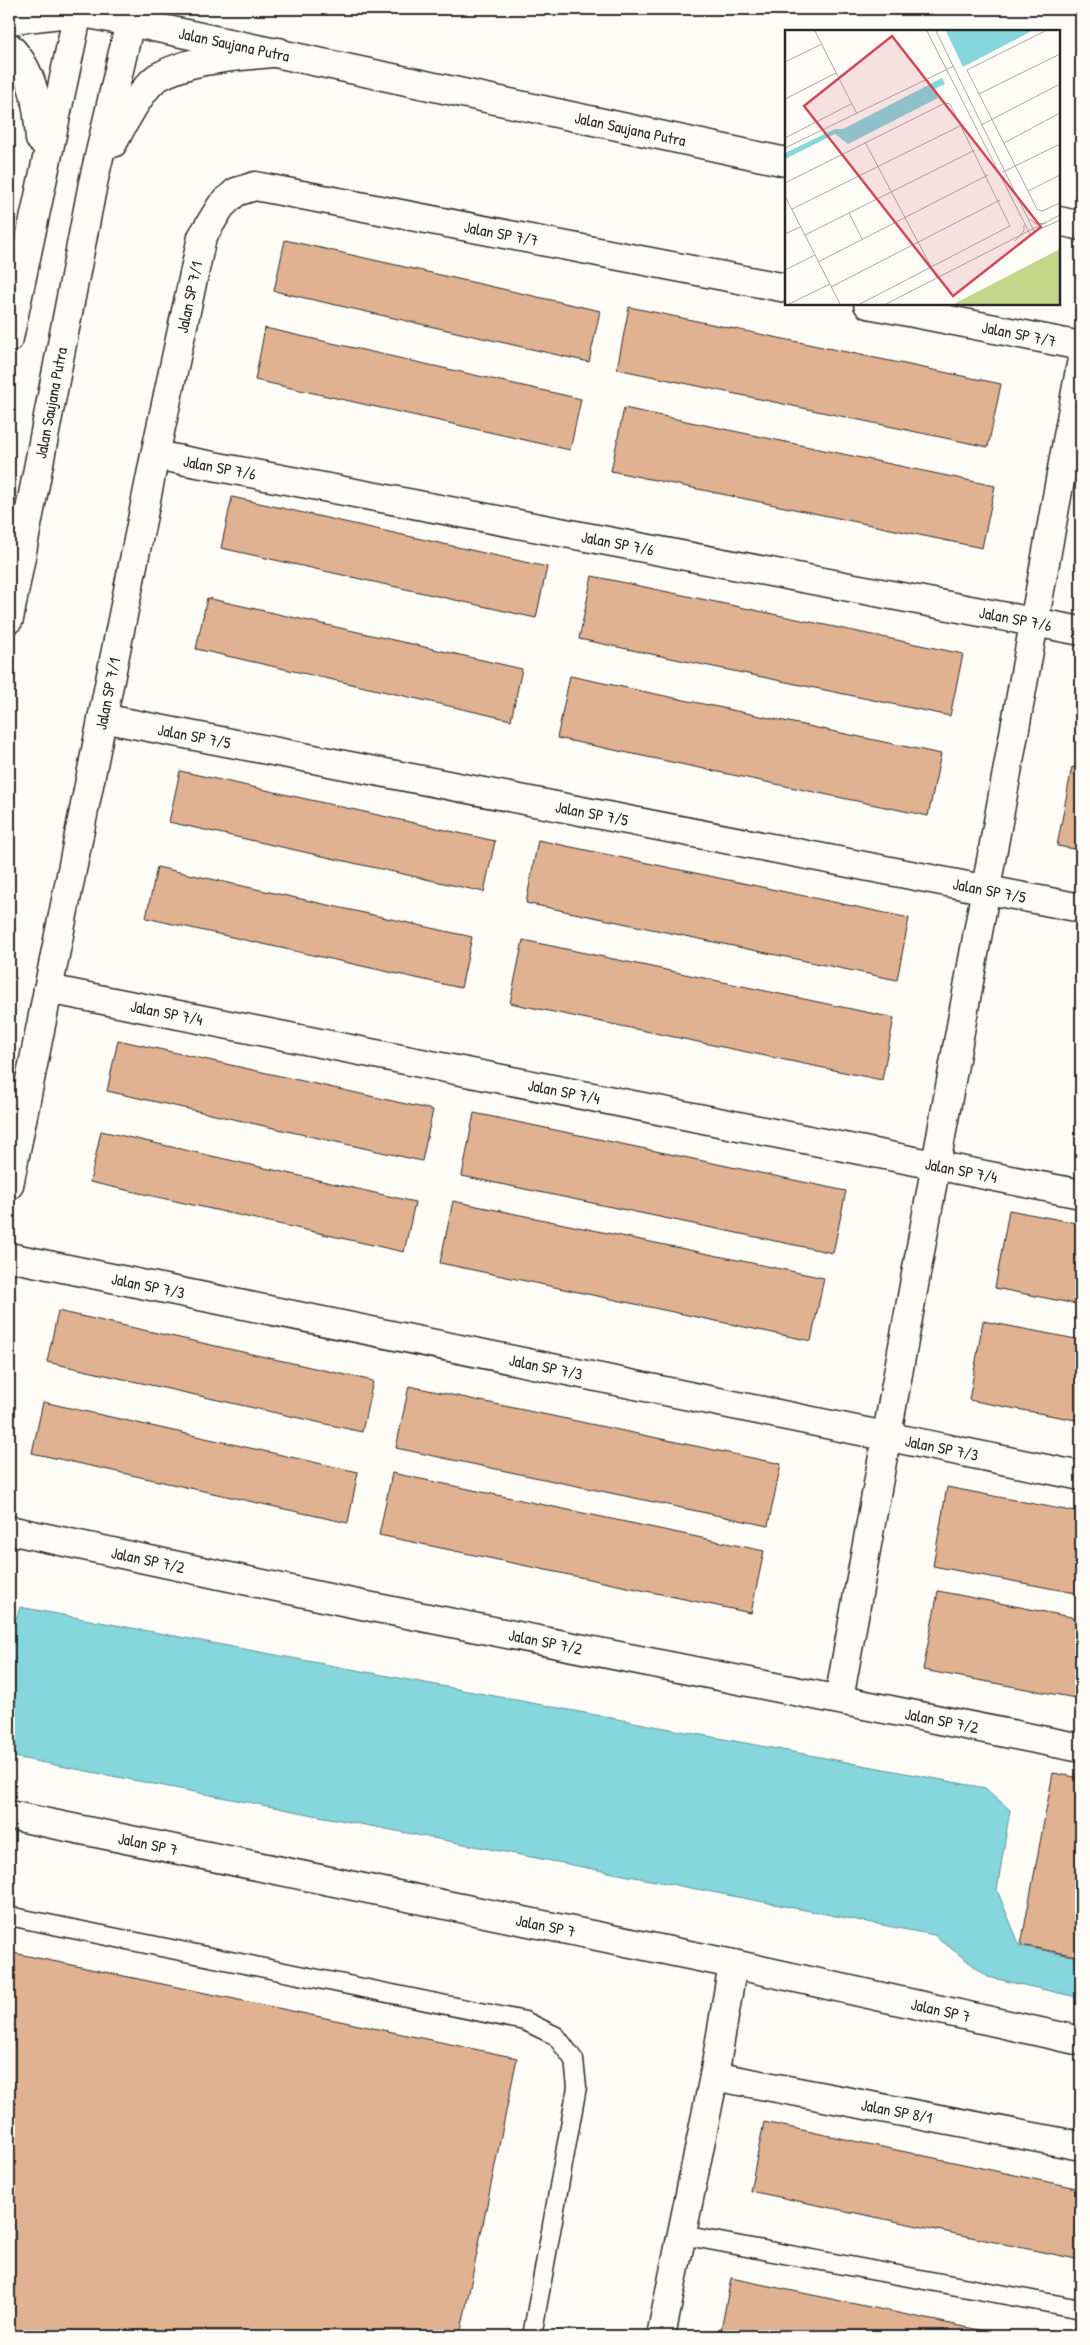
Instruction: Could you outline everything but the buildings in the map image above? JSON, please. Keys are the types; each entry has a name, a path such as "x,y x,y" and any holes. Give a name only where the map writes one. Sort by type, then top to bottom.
{"street":[{"path":"9,338 75,10"},
{"path":"9,20 75,10 130,22"},
{"name":"Jalan Saujana Putra","path":"9,619 94,183 130,22 279,52 785,162"},
{"path":"9,47 21,58 38,102 42,173"},
{"path":"94,183 126,115 157,78 197,62 279,52"},
{"name":"Jalan SP 7/7","path":"221,206 236,192 255,186 785,288"},
{"name":"Jalan SP 7/1","path":"9,1185 155,455 202,237 221,206"},
{"path":"1060,221 1081,226"},
{"name":"Jalan SP 7/7","path":"873,305 1081,346"},
{"path":"839,1700 1081,364"},
{"name":"Jalan SP 7/6","path":"155,455 1081,631"},
{"name":"Jalan SP 7/5","path":"102,718 1081,908"},
{"name":"Jalan SP 7/4","path":"48,989 1081,1194"},
{"name":"Jalan SP 7/3","path":"9,1257 1081,1476"},
{"name":"Jalan SP 7/2","path":"9,1530 357,1604 1081,1748"},
{"name":"Jalan SP 7","path":"9,1815 733,1964 1081,2042"},
{"path":"661,2336 714,2076 733,1964"},
{"name":"Jalan SP 8/1","path":"714,2076 1081,2146"}],"lane":[{"path":"9,1916 525,2021 556,2036 574,2060 577,2087 532,2336"},
{"path":"682,2235 1081,2309"}],"water":[{"path":"20,1607 985,1788 1010,1810 997,1890 1020,1946 1081,1958 1081,1998 988,1977 934,1935 9,1756 9,1640"}]}
